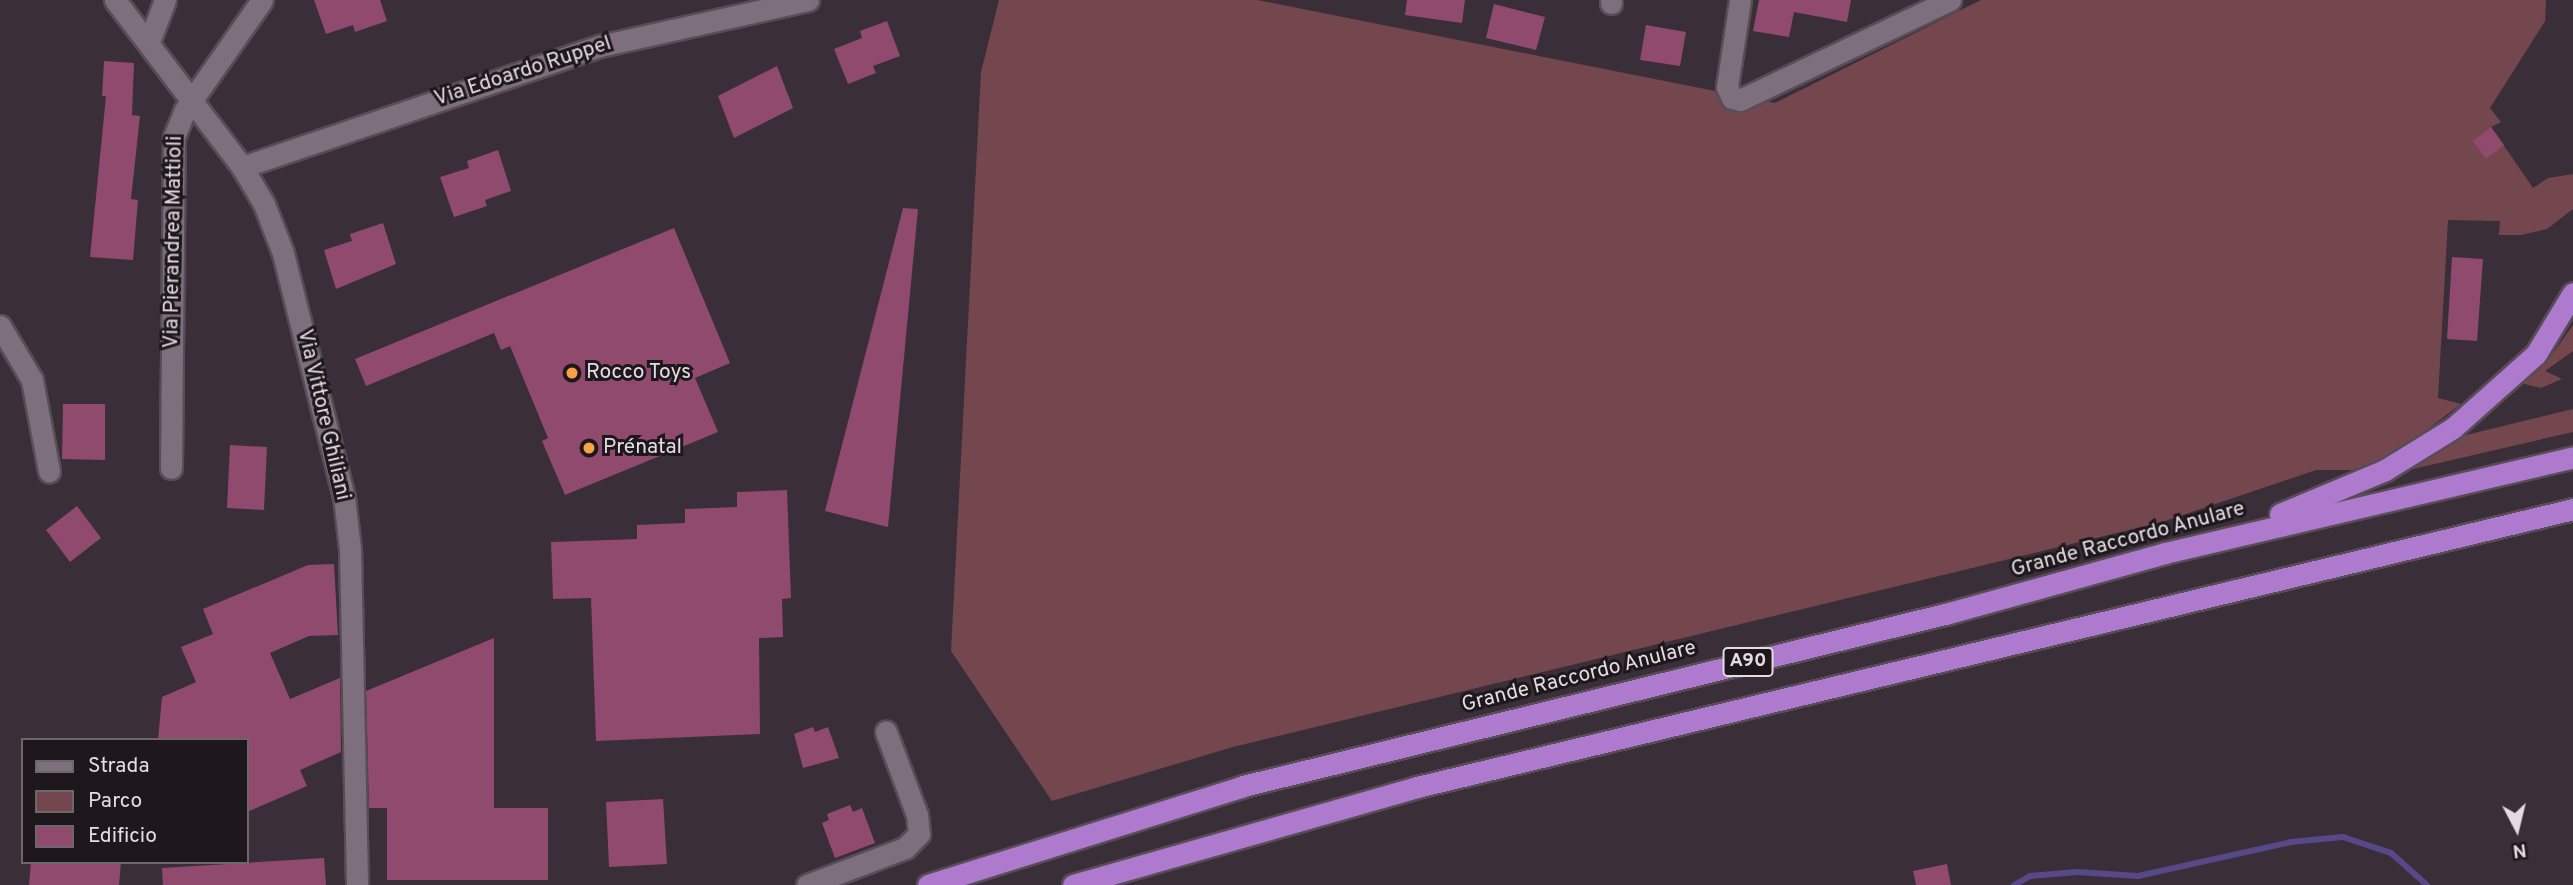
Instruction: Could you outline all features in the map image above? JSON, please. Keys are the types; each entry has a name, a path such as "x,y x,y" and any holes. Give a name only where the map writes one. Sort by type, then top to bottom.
{"highway":[{"path":"2165,553 2319,500 2385,470 2453,428 2536,354 2573,293"},
{"name":"Grande Raccordo Anulare","path":"928,885 1243,786 1944,614 2165,553 2573,457"},
{"name":"A90","path":"1073,885 1417,788 2573,509"}],"street":[{"name":"Via Vittore Ghiliani","path":"115,0 243,167 264,204 283,253 342,484 350,549 358,885"},
{"path":"149,42 165,0"},
{"name":"Via Pierandrea Mattioli","path":"171,468 172,152 178,124 192,100 262,0"},
{"name":"Via Edoardo Ruppel","path":"243,167 600,46 808,0"},
{"path":"1740,0 1727,87 1732,98 1740,100 1950,0"},
{"path":"0,326 32,380 49,471"},
{"path":"807,885 905,848 919,834 917,815 886,732"}],"green space":[{"path":"999,0 1257,0 1775,103 1981,0 2546,0 2545,21 2490,108 2501,122 2491,127 2533,188 2548,178 2573,174 2573,209 2547,229 2521,235 2499,235 2500,221 2448,220 2438,398 2461,404 2400,450 2385,470 2316,470 2162,522 1233,747 1052,801 951,651 981,72"},
{"path":"2573,325 2573,351 2545,371 2562,379 2541,388 2521,383 2551,356"},
{"path":"2573,409 2573,432 2404,471 2458,437"}],"building":[{"path":"314,0 380,0 387,21 355,32 353,25 326,34"},
{"path":"1407,0 1465,0 1462,23 1405,15"},
{"path":"1759,0 1851,0 1847,22 1794,12 1789,37 1753,31"},
{"path":"1494,4 1545,17 1536,50 1486,38"},
{"path":"887,21 900,56 873,66 876,73 848,84 834,49 862,38 860,31"},
{"path":"1646,25 1686,32 1680,66 1640,60"},
{"path":"104,61 134,63 132,115 140,116 131,199 138,200 133,260 90,257 106,96 102,96"},
{"path":"777,66 793,108 734,138 718,96"},
{"path":"2491,127 2504,145 2486,159 2473,141"},
{"path":"498,150 511,191 485,200 487,206 454,217 440,177 469,168 467,161"},
{"path":"903,208 918,209 888,527 825,511"},
{"path":"383,223 396,264 336,289 324,250 352,241 350,234"},
{"path":"674,228 730,363 695,378 718,432 565,495 542,441 548,438 510,346 501,350 494,333 366,386 355,359"},
{"path":"2452,257 2483,259 2477,341 2447,339"},
{"path":"63,404 105,404 105,460 62,459"},
{"path":"230,445 267,447 264,510 227,508"},
{"path":"787,490 791,598 782,599 783,637 759,638 760,734 596,741 591,598 553,599 551,542 637,539 637,525 685,523 685,509 737,507 737,492"},
{"path":"77,506 101,538 70,562 46,530"},
{"path":"334,564 338,635 309,636 270,653 290,699 340,678 341,752 300,770 307,786 248,812 248,738 158,738 162,697 196,682 181,647 213,634 203,609 308,565"},
{"path":"494,638 494,808 548,808 548,880 387,880 387,808 369,808 366,691"},
{"path":"813,727 815,732 828,727 839,758 803,768 794,734"},
{"path":"663,799 667,864 609,867 606,802"},
{"path":"850,805 853,812 862,808 875,843 835,858 822,823 829,820 827,814"},
{"path":"324,858 326,885 163,885 162,868"},
{"path":"31,864 121,864 119,885 29,885"},
{"path":"1947,864 1951,885 1916,885 1913,871"}],"waterway":[{"path":"2014,885 2030,876 2078,872 2138,876 2291,842 2343,837 2391,853 2427,885"}],"place":[{"name":"Rocco Toys","path":"572,373"},
{"name":"Prénatal","path":"589,448"}]}
